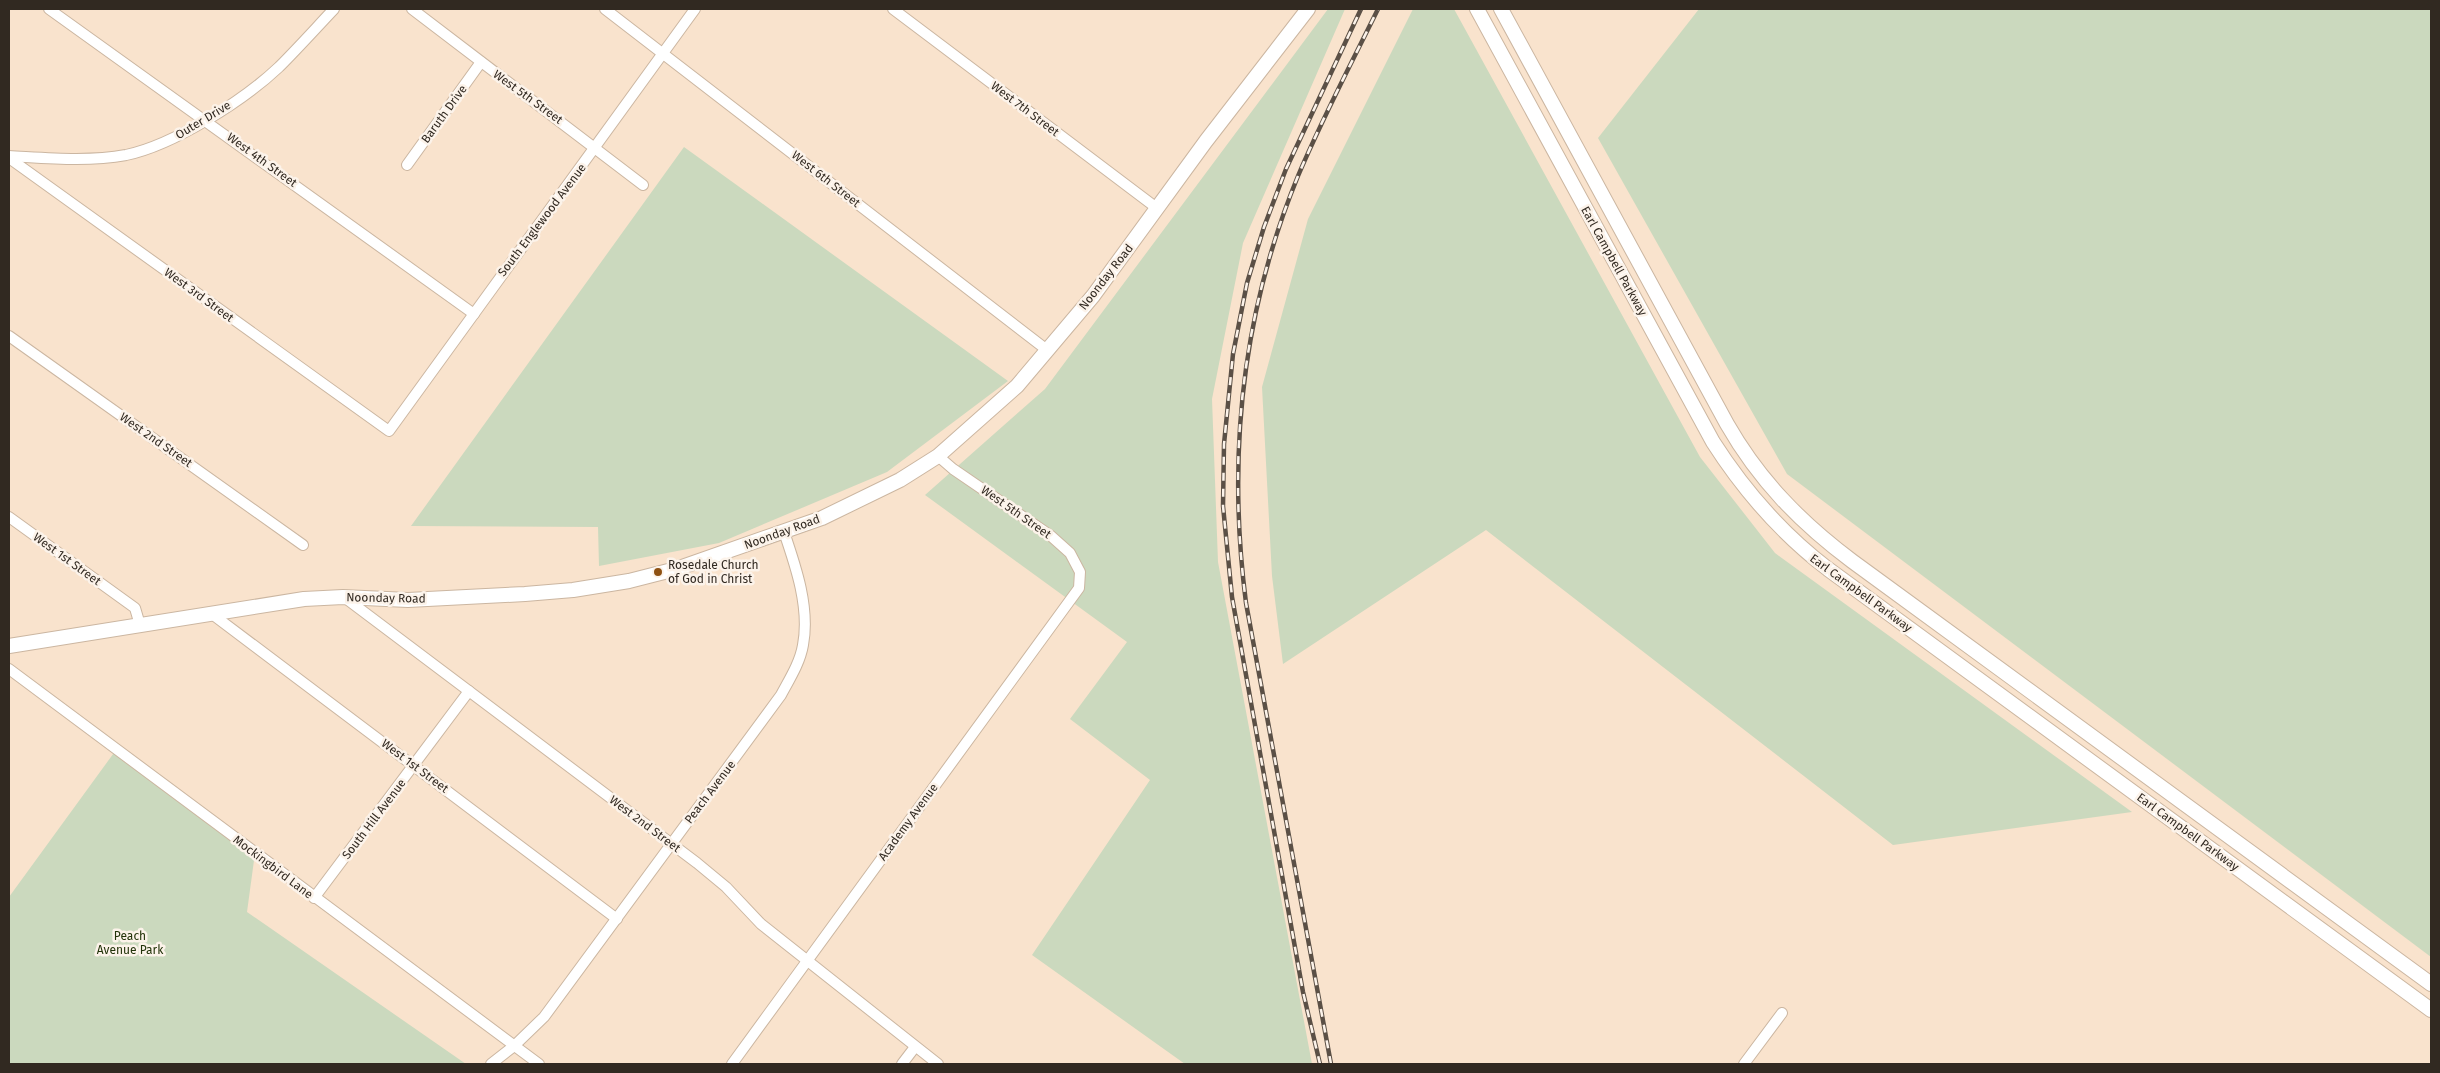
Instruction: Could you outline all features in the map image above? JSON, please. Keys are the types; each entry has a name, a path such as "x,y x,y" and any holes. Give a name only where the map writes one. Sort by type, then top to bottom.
{"main road":[{"name":"Noonday Road","path":"9,646 265,604 343,597 408,600 573,590 629,581 676,569 784,532 862,501 938,456 1017,386 1092,296 1158,209 1206,141 1308,9"},
{"name":"Earl Campbell Parkway","path":"1477,9 1713,442 1756,502 1803,549 2431,1010"},
{"name":"Earl Campbell Parkway","path":"1501,9 1734,437 1769,486 1816,534 2431,984"},
{"path":"1803,549 1816,534"},
{"path":"2347,948 2359,932"}],"street":[{"name":"West 4th Street","path":"49,9 474,314"},
{"name":"Outer Drive","path":"9,157 63,159 127,154 180,135 251,90 278,68 334,9"},
{"name":"West 5th Street","path":"412,9 596,147 643,185"},
{"name":"West 6th Street","path":"605,9 1047,350"},
{"name":"South Englewood Avenue","path":"389,431 695,9"},
{"name":"West 7th Street","path":"893,9 1158,209"},
{"name":"Baruth Drive","path":"407,165 481,62"},
{"name":"West 3rd Street","path":"9,157 389,431"},
{"name":"West 2nd Street","path":"9,336 303,545"},
{"name":"West 5th Street","path":"938,456 953,469 1051,536 1070,553 1080,572 1080,579"},
{"name":"West 1st Street","path":"9,517 136,608 140,625"},
{"name":"Peach Avenue","path":"491,1064 514,1046 544,1017 781,695 803,646 803,608 799,582 784,532"},
{"name":"Academy Avenue","path":"732,1064 1074,597 1080,579"},
{"name":"West 2nd Street","path":"343,597 726,887 762,924 938,1064"},
{"name":"West 1st Street","path":"212,614 617,919"},
{"name":"Mockingbird Lane","path":"9,669 539,1064"},
{"name":"South Hill Avenue","path":"314,898 469,692"},
{"path":"1744,1064 1782,1013"},
{"path":"902,1064 915,1047"}],"green space":[{"path":"1328,9 1345,9 1243,243 1212,399 1218,562 1312,1064 1185,1064 1032,955 1150,780 1070,719 1127,642 925,495 1045,389"},
{"path":"1413,9 1454,9 1700,457 1775,553 2132,812 1893,845 1486,530 1283,664 1272,576 1262,387 1308,219"},
{"path":"1699,9 2431,9 2431,957 1787,474 1598,138"},
{"path":"684,147 1008,381 887,472 719,543 599,566 598,527 411,526"},
{"name":"Peach Avenue Park","path":"116,750 255,853 247,912 466,1064 9,1064 9,897"}],"railway":[{"path":"1320,1064 1303,992 1232,597 1223,506 1224,444 1233,354 1247,283 1264,227 1286,169 1361,9"},
{"path":"1331,1064 1246,603 1240,548 1239,440 1251,333 1263,281 1279,228 1307,155 1378,9"}],"place":[{"name":"Rosedale Church of God in Christ","path":"658,572"}]}
